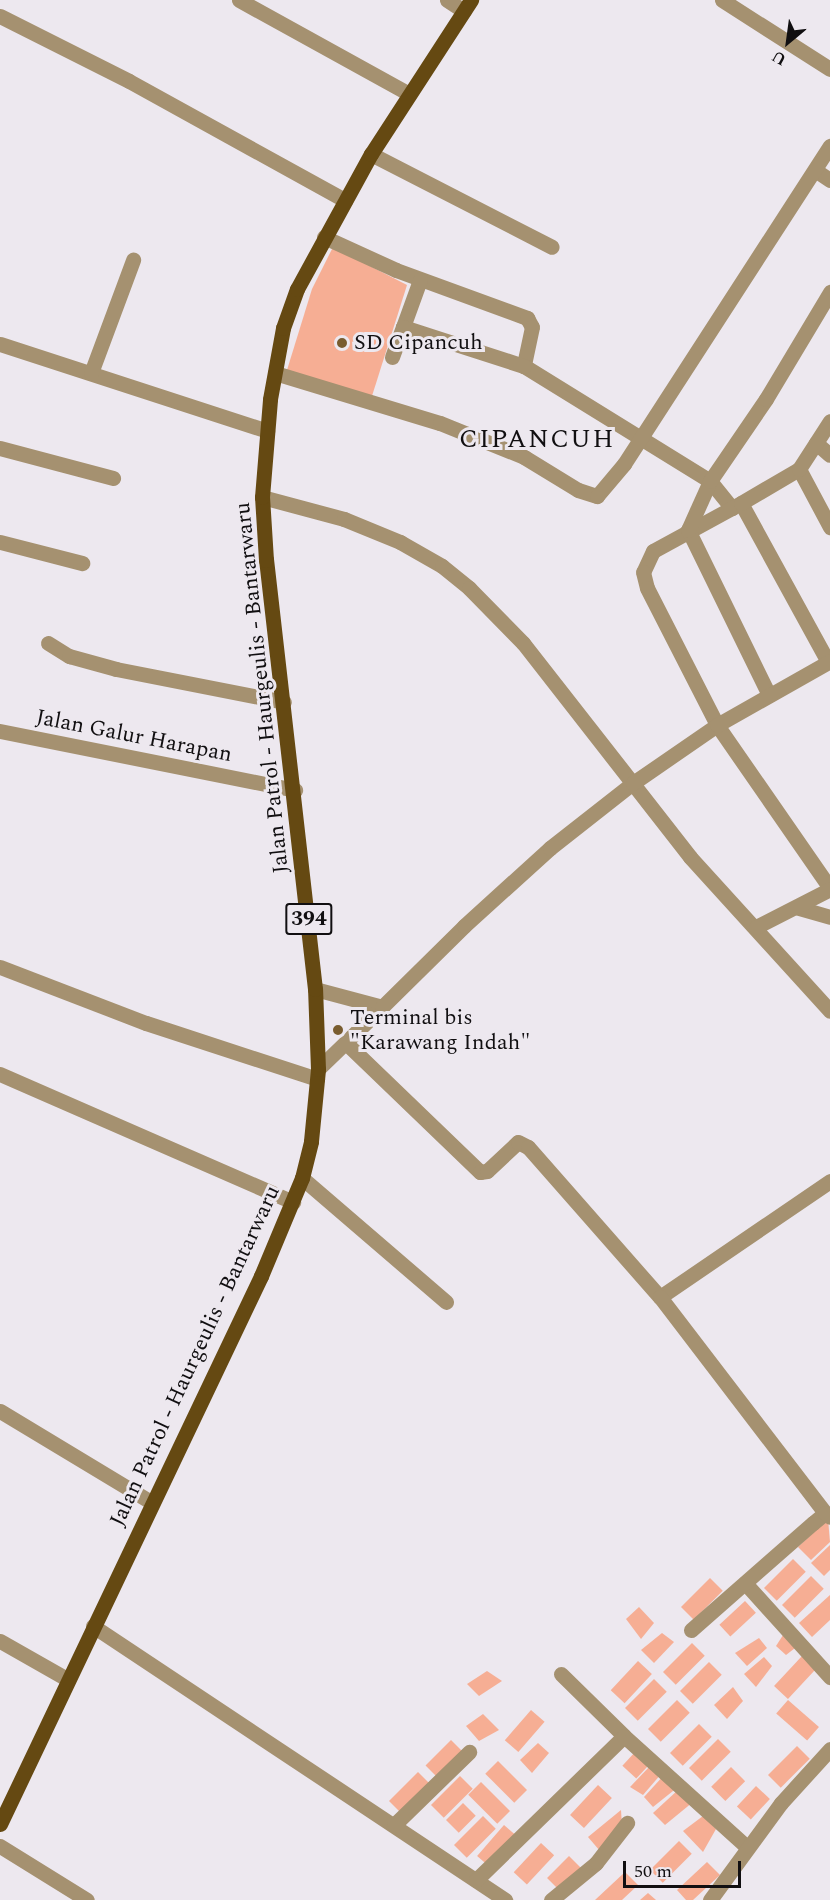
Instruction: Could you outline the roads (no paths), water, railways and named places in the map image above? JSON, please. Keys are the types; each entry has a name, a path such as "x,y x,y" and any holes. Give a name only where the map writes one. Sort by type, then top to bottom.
{"main road":[{"name":"Jalan Patrol - Haurgeulis - Bantarwaru","path":"0,1824 151,1502 261,1276 302,1178 318,1074 315,990 262,497 267,431 275,373 289,311 324,237 370,154 468,5"}],"street":[{"path":"239,0 409,94"},
{"path":"447,0 468,5"},
{"path":"722,0 830,69"},
{"path":"0,16 129,81 345,200"},
{"path":"275,373 440,423 524,457 588,495 597,496 605,491 830,146"},
{"path":"370,154 552,247"},
{"path":"815,170 830,180"},
{"path":"324,237 420,280 527,318 532,327 524,366"},
{"path":"91,373 133,260"},
{"path":"392,357 420,280"},
{"path":"688,530 710,481 766,399 830,292"},
{"path":"0,967 146,1023 318,1074 346,1043 464,926 550,848 633,783 717,725 829,662 737,505 710,481 524,366 403,327"},
{"path":"0,344 267,431"},
{"path":"756,927 799,908 830,889 717,725 647,588 643,572 653,551 799,469 830,421"},
{"path":"816,443 830,455"},
{"path":"0,448 113,478"},
{"path":"799,469 830,527"},
{"path":"262,497 344,519 400,542 442,566 523,643 690,857 830,1011"},
{"path":"688,530 769,695"},
{"path":"0,542 82,563"},
{"path":"48,643 69,656 117,669 284,702"},
{"name":"Jalan Galur Harapan","path":"0,731 295,790"},
{"path":"799,908 830,917"},
{"path":"315,990 382,1007"},
{"path":"346,1043 480,1172 487,1171 518,1142 528,1147 660,1297 828,1515 691,1630"},
{"path":"0,1074 293,1202"},
{"path":"302,1178 446,1302"},
{"path":"660,1297 830,1180"},
{"path":"0,1411 151,1502"},
{"path":"745,1583 830,1677"},
{"path":"93,1626 505,1900"},
{"path":"0,1641 67,1679"},
{"path":"561,1674 624,1736 747,1847"},
{"path":"476,1880 624,1736"},
{"path":"710,1900 747,1847 830,1749"},
{"path":"394,1825 469,1752"},
{"path":"551,1900 596,1863 627,1823"},
{"path":"0,1846 87,1900"}],"place":[{"name":"SD Cipancuh","path":"342,343"},
{"name":"Terminal bis \"Karawang Indah\"","path":"338,1030"}],"district":[{"name":"CIPANCUH","path":"537,440"}]}
